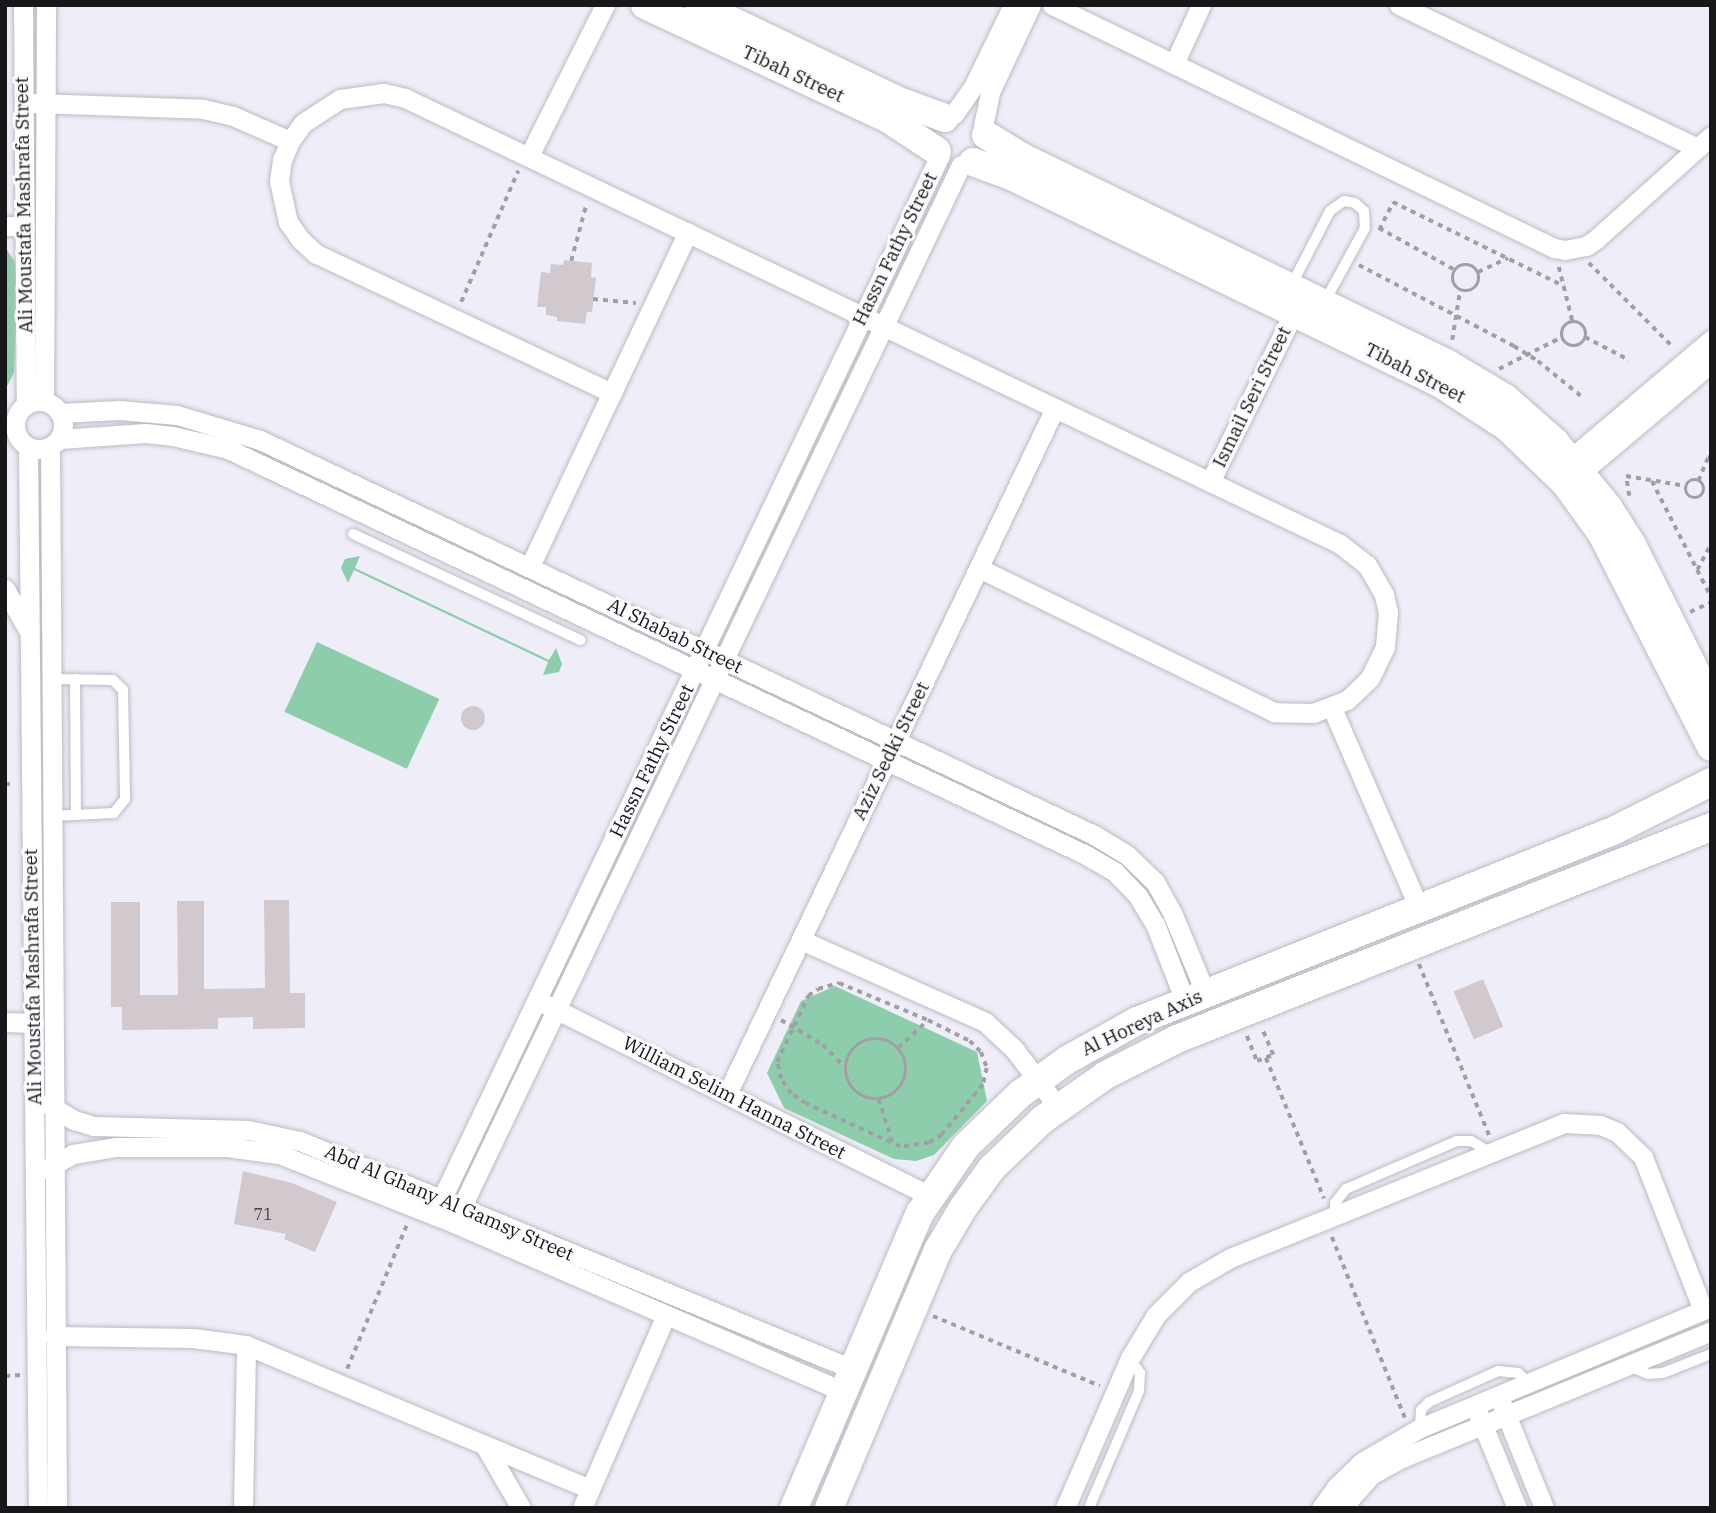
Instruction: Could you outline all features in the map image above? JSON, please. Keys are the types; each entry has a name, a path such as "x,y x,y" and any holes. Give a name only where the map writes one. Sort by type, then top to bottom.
{"main road":[{"name":"Tibah Street","path":"645,5 890,120 953,158 1011,176 1292,299 1324,303 1487,386 1539,427 1576,466 1631,543 1711,702"},
{"name":"Tibah Street","path":"699,5 896,100 949,116"},
{"path":"971,115 985,130 984,150 953,158 936,131 949,116 971,115"},
{"name":"Tibah Street","path":"985,130 1016,153 1292,299 1456,392 1507,427 1552,469 1601,534 1711,747"},
{"name":"Al Horeya Axis","path":"794,1508 900,1257 930,1196 980,1130 1038,1080 1113,1032 1624,826 1711,782"},
{"name":"Al Horeya Axis","path":"829,1508 938,1250 977,1188 1009,1150 1058,1107 1129,1062 1246,1012 1711,827"}],"street":[{"name":"Ali Moustafa Mashrafa Street","path":"23,5 24,103 15,226 31,408"},
{"name":"Ali Moustafa Mashrafa Street","path":"31,408 46,103 46,5"},
{"path":"527,155 605,5"},
{"path":"949,116 974,85 1013,5"},
{"path":"985,130 990,92 1031,5"},
{"path":"1052,5 1554,248 1576,250 1595,240 1704,142 1399,5"},
{"path":"1174,64 1200,5"},
{"path":"612,393 334,264 300,240 288,222 279,181 282,160 290,141 303,123 320,109 340,99 384,93 426,107 1340,544 1355,553 1377,579 1388,612 1385,647 1380,663 1365,684 1332,708 1294,715 1257,705 979,568"},
{"path":"24,103 203,109 233,116 290,141"},
{"name":"Hassn Fathy Street","path":"438,1208 863,316 953,158"},
{"name":"Hassn Fathy Street","path":"457,1216 884,327 953,158"},
{"path":"530,566 688,232"},
{"name":"Ismail Seri Street","path":"1210,482 1292,299"},
{"path":"1576,466 1711,340"},
{"path":"1576,466 1711,363"},
{"path":"31,408 64,426 55,443 38,450 16,438 15,421 31,408"},
{"name":"Al Shabab Street","path":"31,408 148,411 177,415 233,430 530,566 1094,835 1128,855 1165,898 1195,997"},
{"name":"Aziz Sedki Street","path":"727,1094 1055,408"},
{"name":"Al Shabab Street","path":"55,443 145,433 191,439 228,449 1086,855 1115,872 1147,909 1195,997"},
{"name":"Ali Moustafa Mashrafa Street","path":"16,438 29,632 37,1176 38,1508"},
{"name":"Ali Moustafa Mashrafa Street","path":"55,443 51,816 57,1508"},
{"path":"5,589 29,632"},
{"path":"1332,708 1419,908"},
{"path":"801,940 985,1022 1000,1035 1058,1107"},
{"name":"William Selim Hanna Street","path":"537,1001 930,1196"},
{"path":"5,1022 34,1023"},
{"name":"Abd Al Ghany Al Gamsy Street","path":"35,1094 55,1110 94,1126 247,1130 283,1136 438,1208 848,1380"},
{"path":"1065,1508 1130,1358 1156,1315 1189,1282 1230,1258 1564,1123 1600,1125 1624,1138 1643,1157 1651,1173 1707,1309 1416,1430 1362,1462 1336,1487 1321,1508"},
{"name":"Abd Al Ghany Al Gamsy Street","path":"37,1176 55,1163 93,1149 246,1149 295,1159 414,1207 438,1208"},
{"name":"Abd Al Ghany Al Gamsy Street","path":"457,1216 666,1315 848,1380"},
{"path":"582,1508 666,1315"},
{"path":"1342,1508 1358,1487 1384,1466 1711,1332"},
{"path":"54,1336 202,1338 246,1345 590,1489"},
{"path":"243,1508 246,1345"},
{"path":"1498,1394 1544,1508"},
{"path":"1474,1404 1517,1508"},
{"path":"484,1445 520,1508"}],"lane":[{"path":"1292,299 1330,211 1344,201 1360,206 1367,222 1324,303"},
{"path":"353,534 580,640"},
{"path":"51,679 113,680 123,690 124,697 123,805 114,813 51,816"},
{"path":"75,679 76,815"},
{"path":"1628,1366 1648,1374 1663,1373 1711,1354"},
{"path":"1089,1508 1140,1385 1140,1373 1130,1358"},
{"path":"1416,1430 1421,1410 1429,1402 1498,1371 1518,1373 1528,1382"}],"path":[{"path":"453,320 527,155"},
{"path":"571,261 591,186"},
{"path":"1373,241 1393,202 1564,286"},
{"path":"1379,228 1455,270 1470,265 1478,272"},
{"path":"1554,248 1573,323"},
{"path":"1576,250 1687,360"},
{"path":"1478,272 1508,258"},
{"path":"1348,259 1527,354 1581,396"},
{"path":"1354,278 1361,266"},
{"path":"1451,345 1460,290 1453,281 1455,270"},
{"path":"1460,290 1476,287 1478,272"},
{"path":"593,299 629,302"},
{"path":"1573,323 1583,327 1585,337 1574,346 1564,342 1564,327 1573,323"},
{"path":"1499,369 1562,337"},
{"path":"1585,337 1629,360"},
{"path":"1662,355 1672,346"},
{"path":"1626,476 1686,486 1698,481 1709,455 1711,459"},
{"path":"1652,481 1711,600 1688,613"},
{"path":"1686,486 1689,495 1697,498 1704,487 1698,481"},
{"path":"1697,570 1711,544"},
{"path":"1412,946 1492,1150"},
{"path":"839,983 928,1020 970,1041 981,1052 987,1068 983,1085 942,1135 915,1147 893,1144 806,1104 792,1094 781,1079 777,1062 808,996 818,989 839,983"},
{"path":"898,1048 928,1020 955,1008"},
{"path":"767,1012 823,1045 845,1068 855,1091 862,1096 879,1099 895,1093 905,1079 906,1062 898,1048 882,1039 865,1041 851,1052 845,1068"},
{"path":"1246,1012 1273,1055 1257,1061 1246,1012"},
{"path":"1266,1058 1416,1430"},
{"path":"879,1099 893,1144"},
{"path":"340,1384 414,1207"},
{"path":"914,1307 1115,1393"}],"green space":[{"path":"5,247 15,262 18,276 14,373 5,390"},
{"path":"360,556 355,568 549,660 556,648 562,664 559,672 543,675 548,662 354,570 348,583 341,568 345,559"},
{"path":"317,642 439,699 407,769 284,712"},
{"path":"835,986 977,1052 987,1101 934,1155 916,1161 894,1159 784,1108 767,1073 801,1001"}],"building":[{"path":"564,260 592,263 591,277 596,278 592,312 587,312 585,324 557,321 557,317 546,315 546,307 537,307 541,272 550,273 551,264 563,265"},
{"path":"473,706 482,709 485,718 482,727 473,730 464,727 461,718 464,709"},
{"path":"264,900 289,900 290,993 305,993 305,1028 253,1029 253,1017 218,1018 218,1029 122,1030 122,1007 111,1007 111,902 140,902 140,995 178,995 177,901 204,901 204,989 265,988"},
{"path":"1483,979 1503,1027 1474,1039 1454,992"},
{"path":"243,1171 292,1183 337,1202 315,1252 284,1239 286,1234 234,1224"}]}
